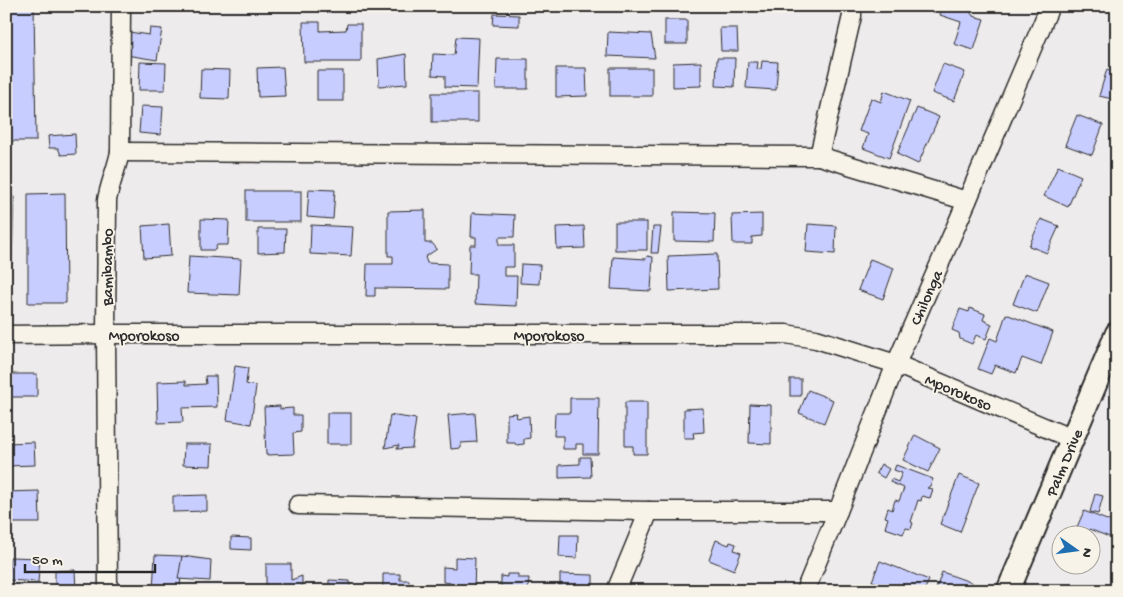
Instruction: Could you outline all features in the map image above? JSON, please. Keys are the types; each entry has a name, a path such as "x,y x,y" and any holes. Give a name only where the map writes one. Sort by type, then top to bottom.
{"street":[{"name":"Bamibambo","path":"108,591 107,200 120,152 121,6"},
{"path":"819,156 852,16 852,6"},
{"name":"Chilonga","path":"805,591 896,364 1050,6"},
{"path":"120,152 819,156 967,201"},
{"name":"Mporokoso","path":"6,335 801,335 896,364 1072,439"},
{"name":"Palm Drive","path":"1008,591 1116,340"},
{"path":"298,505 649,511 838,511"},
{"path":"616,591 649,511"}],"building":[{"path":"6,6 34,6 36,141 6,141"},
{"path":"943,6 959,6 968,9 973,16 984,19 974,50 954,44 961,22 940,15"},
{"path":"494,14 519,15 519,26 493,25"},
{"path":"665,20 687,20 687,44 665,44"},
{"path":"303,22 320,22 320,31 346,30 347,24 361,24 361,62 304,62"},
{"path":"150,28 162,29 157,60 126,55 129,32 149,35"},
{"path":"720,28 737,28 738,51 721,51"},
{"path":"608,32 651,34 655,58 607,56"},
{"path":"456,37 479,38 477,88 445,87 445,76 432,75 433,54 454,55"},
{"path":"406,54 407,84 379,86 378,59"},
{"path":"717,58 735,58 734,87 716,86"},
{"path":"497,59 528,59 528,89 496,89"},
{"path":"762,61 778,62 776,90 746,88 748,62 758,62 757,69 761,69"},
{"path":"140,62 166,63 165,90 139,90"},
{"path":"701,62 701,86 673,87 673,63"},
{"path":"943,64 965,72 954,101 932,93"},
{"path":"283,67 285,96 258,97 257,68"},
{"path":"556,68 586,68 587,96 556,97"},
{"path":"610,68 652,68 652,96 610,96"},
{"path":"201,69 230,70 229,99 200,98"},
{"path":"1107,69 1117,72 1117,100 1099,96"},
{"path":"317,71 343,71 343,101 317,101"},
{"path":"884,91 910,101 889,158 863,148 868,134 859,131 871,98 881,102"},
{"path":"432,93 478,93 478,122 432,122"},
{"path":"141,106 163,107 161,135 139,133"},
{"path":"917,108 939,117 918,164 897,154"},
{"path":"1077,115 1103,125 1092,155 1065,145"},
{"path":"75,134 76,154 61,155 58,148 49,148 48,136"},
{"path":"1058,166 1081,176 1068,207 1044,196"},
{"path":"309,189 335,190 333,219 307,217"},
{"path":"246,191 301,191 301,222 246,222"},
{"path":"65,193 66,303 28,303 28,194"},
{"path":"6,197 14,197 12,264 6,264"},
{"path":"425,210 425,243 432,243 437,249 425,257 427,263 448,264 448,289 375,288 375,296 366,296 367,264 393,264 393,256 388,256 388,211"},
{"path":"674,212 715,213 714,242 674,241"},
{"path":"472,213 515,215 514,237 499,237 499,245 514,245 514,267 504,267 504,276 517,276 516,306 475,304 476,274 469,274 470,245 476,245 476,237 471,237"},
{"path":"762,214 762,236 752,237 752,244 733,244 732,215"},
{"path":"201,219 229,220 228,245 217,245 215,250 201,250"},
{"path":"1041,219 1059,226 1047,253 1029,246"},
{"path":"615,222 647,222 647,250 615,250"},
{"path":"169,224 171,256 144,258 142,226"},
{"path":"808,224 836,226 835,254 806,252"},
{"path":"311,225 353,227 351,256 310,254"},
{"path":"584,226 585,248 557,249 556,227"},
{"path":"653,227 661,227 658,253 651,253"},
{"path":"258,229 286,229 285,252 258,253"},
{"path":"717,254 718,289 669,291 668,256"},
{"path":"189,256 241,259 239,295 187,293"},
{"path":"647,256 653,257 651,291 611,289 613,257 646,259"},
{"path":"870,259 894,268 883,299 858,290"},
{"path":"521,264 540,265 539,284 520,283"},
{"path":"1025,273 1049,282 1037,313 1013,304"},
{"path":"970,308 985,314 983,320 992,324 986,339 976,335 972,344 960,339 959,333 952,330 960,309 969,312"},
{"path":"1006,314 1053,332 1041,365 1022,358 1016,373 995,365 991,374 978,369 990,338 997,341"},
{"path":"235,366 248,368 246,384 256,386 251,424 227,420"},
{"path":"7,374 37,374 37,397 7,397"},
{"path":"205,376 216,376 217,407 182,408 183,422 158,423 157,382 186,381 186,385 206,384"},
{"path":"790,379 801,379 801,396 790,396"},
{"path":"808,390 833,400 824,423 799,413"},
{"path":"570,398 599,398 598,454 583,454 583,444 576,444 576,449 563,449 563,436 554,436 555,413 570,413"},
{"path":"625,402 647,402 647,454 633,454 633,446 625,446"},
{"path":"750,404 771,405 771,444 749,443"},
{"path":"280,406 280,409 293,408 293,415 301,415 301,432 293,433 294,454 266,455 264,407"},
{"path":"703,408 704,432 693,433 694,438 684,438 684,409"},
{"path":"327,413 351,413 351,444 327,444"},
{"path":"475,413 477,442 461,443 461,448 451,449 448,415"},
{"path":"517,413 516,418 529,416 530,438 524,439 524,444 516,445 515,443 507,443 507,414"},
{"path":"390,415 416,419 412,448 397,449 399,445 385,448"},
{"path":"915,435 940,448 928,472 903,460"},
{"path":"34,442 35,465 7,466 7,443"},
{"path":"184,444 212,444 211,466 183,465"},
{"path":"580,457 590,457 591,477 559,478 559,465 580,464"},
{"path":"881,464 889,469 884,478 876,473"},
{"path":"896,465 933,479 927,488 933,489 930,498 922,496 921,501 918,500 911,522 913,523 911,529 906,528 903,534 885,528 888,518 885,517 888,508 892,510 895,500 899,501 904,488 890,482 891,479 898,482 902,473 894,470"},
{"path":"959,475 979,483 960,532 940,524"},
{"path":"39,491 40,523 6,523 6,492"},
{"path":"1095,494 1103,496 1098,514 1090,512"},
{"path":"207,495 207,511 173,512 173,496"},
{"path":"1084,511 1117,524 1117,540 1100,533 1100,524 1078,524"},
{"path":"560,535 578,535 577,558 559,557"},
{"path":"231,537 251,538 251,550 231,549"},
{"path":"716,540 729,545 730,542 736,544 734,550 741,553 734,570 709,560"},
{"path":"155,555 182,556 180,591 153,590"},
{"path":"182,556 211,560 210,581 178,579"},
{"path":"10,557 40,558 38,582 8,580"},
{"path":"455,557 475,558 474,591 450,591 451,583 443,582 443,567 455,568"},
{"path":"880,561 929,580 924,591 897,591 872,581"},
{"path":"266,564 291,564 291,580 302,576 302,591 266,591"},
{"path":"75,570 76,591 55,591 55,571"},
{"path":"942,572 973,583 970,591 938,591 936,589"},
{"path":"383,574 400,574 400,580 409,580 409,591 383,591"},
{"path":"507,574 518,574 518,578 529,578 528,591 501,591 501,576 507,577"},
{"path":"560,574 593,575 593,591 560,591"},
{"path":"329,580 350,581 350,591 329,591"}]}
